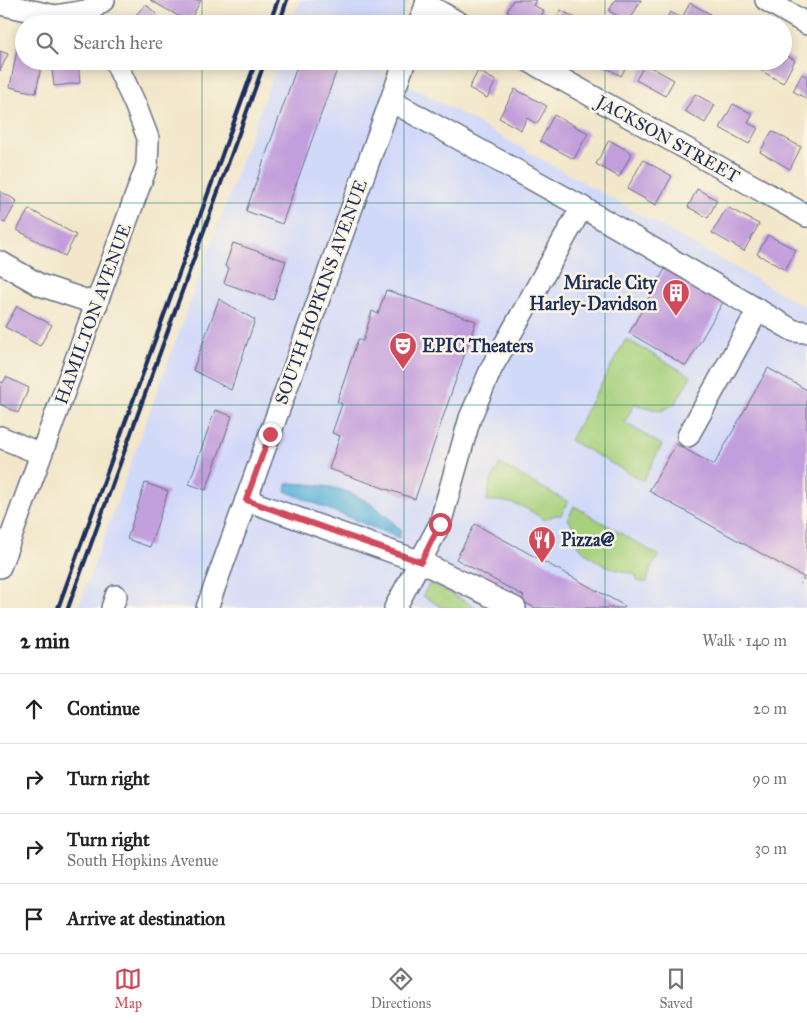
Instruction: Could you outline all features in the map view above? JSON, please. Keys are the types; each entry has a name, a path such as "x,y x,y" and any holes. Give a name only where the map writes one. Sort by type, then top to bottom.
{"street":[{"path":"766,0 792,15"},
{"path":"0,4 50,15"},
{"path":"424,9 439,15"},
{"path":"63,15 97,11"},
{"path":"792,15 807,24"},
{"name":"HAMILTON AVENUE","path":"0,567 147,165 148,138 119,70"},
{"name":"SOUTH HOPKINS AVENUE","path":"206,608 403,70"},
{"name":"JACKSON STREET","path":"545,70 807,216"},
{"path":"391,101 582,207 794,331 807,332"},
{"path":"395,608 440,524 470,418 488,376 582,207"},
{"path":"0,262 40,285 97,304"},
{"path":"688,436 758,310"},
{"path":"0,437 41,454"},
{"path":"246,500 421,562 515,608"}],"path":[{"path":"800,584 804,578"}],"shaded area":[{"path":"300,0 409,0 403,15 294,15"},
{"path":"275,70 382,70 381,73 391,79 199,608 78,608"},
{"path":"406,83 807,308 807,608 215,608"}],"green space":[{"path":"626,339 691,376 675,404 661,411 634,404 625,423 662,445 643,481 570,440"},
{"path":"500,464 568,502 561,515 555,515 544,520 531,511 517,505 487,501 490,483"},
{"path":"574,506 660,556 651,567 647,582 638,582 635,574 601,564 581,548 575,541 575,530 568,519"},
{"path":"430,582 477,608 443,608 423,596"}],"water":[{"path":"288,483 323,486 350,493 363,499 401,530 399,538 285,491"}],"building":[{"path":"150,0 201,0 193,15 177,15"},
{"path":"513,0 536,0 533,5 544,11 542,15 514,15 507,11"},
{"path":"615,0 641,0 633,15 616,15 609,11"},
{"path":"690,3 710,14 710,15 684,15"},
{"path":"146,4 157,15 136,15"},
{"path":"561,10 570,15 558,15"},
{"path":"0,51 8,54 0,71"},
{"path":"15,60 15,70 40,70 36,93 10,87"},
{"path":"52,70 79,70 80,83 54,86"},
{"path":"296,70 337,70 282,224 246,211"},
{"path":"611,70 624,70 621,76"},
{"path":"642,70 656,70 674,80 665,96 636,80"},
{"path":"760,70 790,70 783,83"},
{"path":"478,71 496,81 487,98 469,88"},
{"path":"802,74 807,77 807,99 793,91"},
{"path":"515,89 547,106 537,124 527,118 521,130 499,118"},
{"path":"695,94 715,105 705,123 685,111"},
{"path":"733,104 753,114 748,123 758,128 749,144 720,128"},
{"path":"554,115 588,133 574,159 540,141"},
{"path":"772,131 801,147 790,169 760,152"},
{"path":"609,140 632,153 619,177 596,164"},
{"path":"643,160 672,176 656,205 627,189"},
{"path":"697,189 717,200 708,218 688,207"},
{"path":"0,191 17,201 5,223 0,221"},
{"path":"727,207 759,224 744,251 712,233"},
{"path":"29,209 76,235 65,256 17,230"},
{"path":"768,235 796,250 785,270 757,254"},
{"path":"233,243 286,261 273,300 224,283 229,268 225,266"},
{"name":"Miracle City Harley-Davidson","path":"665,269 723,302 686,366 629,333"},
{"name":"EPIC Theaters","path":"386,290 476,321 415,499 329,469 340,436 332,433 342,404 337,402 358,339 363,341 372,311 378,314"},
{"path":"219,299 255,320 231,390 193,370"},
{"path":"17,306 52,325 40,346 5,327"},
{"path":"768,368 807,390 807,579 649,491 676,444 714,465"},
{"path":"6,377 29,388 18,413 0,404 0,381 3,383"},
{"path":"215,410 232,416 206,490 189,484"},
{"path":"145,483 168,491 150,547 127,539"},
{"path":"475,524 625,606 624,608 535,608 522,601 524,596 456,559"}],"railway":[{"path":"272,15 278,0"},
{"path":"282,15 287,0"},
{"path":"58,608 253,70"},
{"path":"68,608 262,70"}],"place":[{"name":"Miracle City Harley-Davidson","path":"676,317"},
{"name":"EPIC Theaters","path":"403,370"},
{"name":"Pizza@","path":"542,564"}],"route":[{"path":"270,434 246,500 421,562 440,524"}]}
